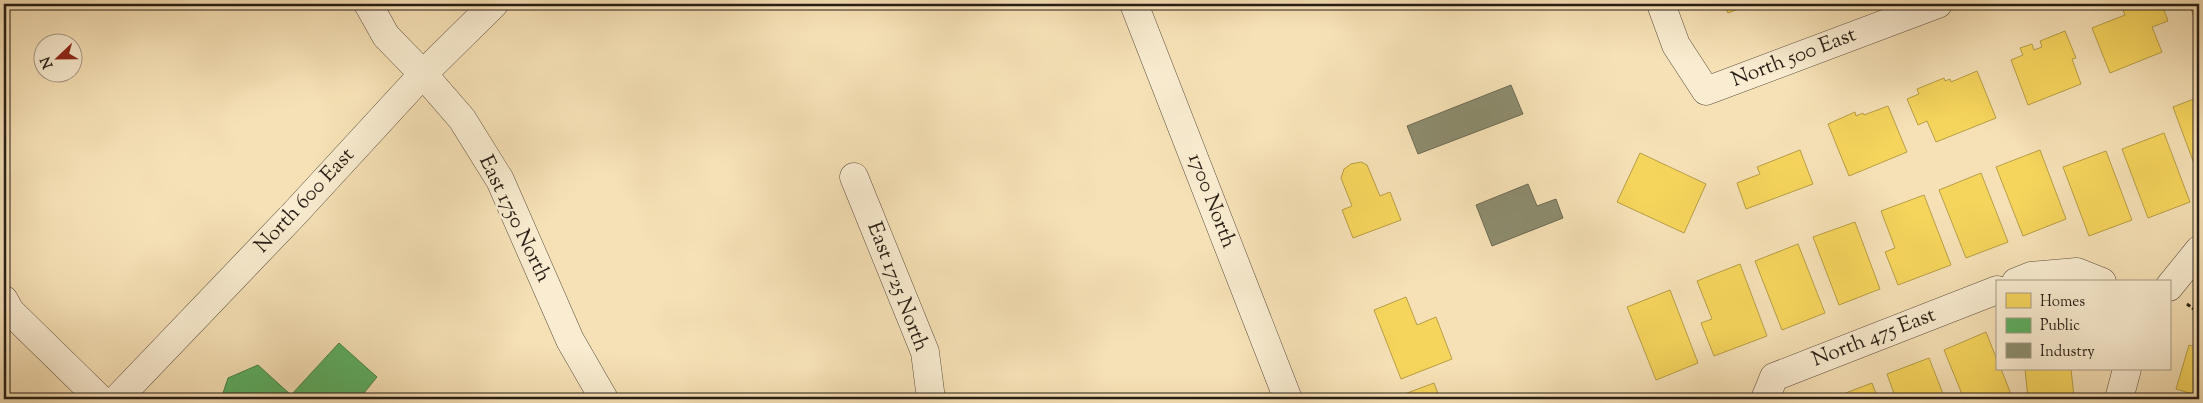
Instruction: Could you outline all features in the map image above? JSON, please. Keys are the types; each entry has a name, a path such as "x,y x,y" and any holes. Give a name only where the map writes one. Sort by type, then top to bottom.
{"street":[{"name":"East 1750 North","path":"368,4 386,36 462,118 500,180 570,340 604,399"},
{"name":"North 600 East","path":"117,399 295,213 423,74 494,4"},
{"name":"1700 North","path":"1134,4 1288,399"},
{"name":"North 500 East","path":"1661,4 1676,45 1706,91 1938,4"},
{"name":"East 1725 North","path":"854,177 925,352 931,399"},
{"path":"2177,294 2199,250"},
{"path":"2021,280 2031,276 2077,272 2097,280"},
{"name":"North 475 East","path":"1765,399 1774,377 1996,290"},
{"path":"4,300 10,311 100,399"},
{"path":"2119,399 2127,370"}],"path":[{"path":"2177,294 2199,313"}],"building: Homes":[{"path":"1724,4 1752,4 1728,13"},
{"path":"2139,4 2162,4 2168,21 2152,27 2162,52 2110,73 2092,28 2125,15 2123,10"},
{"path":"2189,4 2199,4 2199,30"},
{"path":"2065,31 2076,58 2072,59 2081,84 2028,105 2011,60 2023,55 2020,48 2032,44 2034,50 2042,47 2040,41"},
{"path":"1977,71 1996,118 1936,142 1927,121 1918,125 1907,99 1919,94 1917,89 1944,78 1945,81 1950,79 1951,82"},
{"path":"2199,97 2199,177 2173,107"},
{"path":"1888,106 1907,152 1849,176 1828,124 1855,112 1856,116 1863,113 1864,115"},
{"path":"2164,133 2190,202 2148,218 2122,149"},
{"path":"1800,150 1813,184 1746,209 1737,183 1760,174 1757,167"},
{"path":"2040,150 2066,219 2023,236 1996,167"},
{"path":"2106,151 2132,220 2089,236 2063,167"},
{"path":"1640,153 1706,184 1684,233 1617,202"},
{"path":"1361,162 1367,165 1380,196 1390,192 1401,220 1353,238 1342,210 1352,206 1341,178 1344,169 1351,164"},
{"path":"1981,173 2008,242 1966,258 1939,190"},
{"path":"1924,195 1951,265 1898,285 1885,252 1895,248 1881,211"},
{"path":"1855,222 1880,289 1839,305 1813,237"},
{"path":"1798,244 1825,313 1782,330 1755,261"},
{"path":"1740,264 1767,336 1714,356 1701,323 1712,319 1697,281"},
{"path":"1670,290 1698,363 1656,380 1627,307"},
{"path":"1406,297 1417,325 1436,317 1452,359 1401,379 1374,310"},
{"path":"1986,332 1996,357 1996,370 2001,370 2013,399 1964,399 1944,350"},
{"path":"2189,345 2199,348 2199,396 2176,389"},
{"path":"1929,358 1945,399 1896,399 1887,374"},
{"path":"2025,370 2071,370 2074,397 2028,399"},
{"path":"1434,383 1440,399 1391,399"},
{"path":"1872,383 1878,399 1830,399"},
{"path":"1498,393 1501,399 1482,399"}],"building: Public":[{"path":"339,343 377,377 359,399 221,399 228,378 258,365 291,395"}],"building: Industry":[{"path":"1511,85 1523,114 1418,154 1407,126"},
{"path":"1528,184 1537,206 1556,199 1563,218 1492,246 1476,205"}]}
